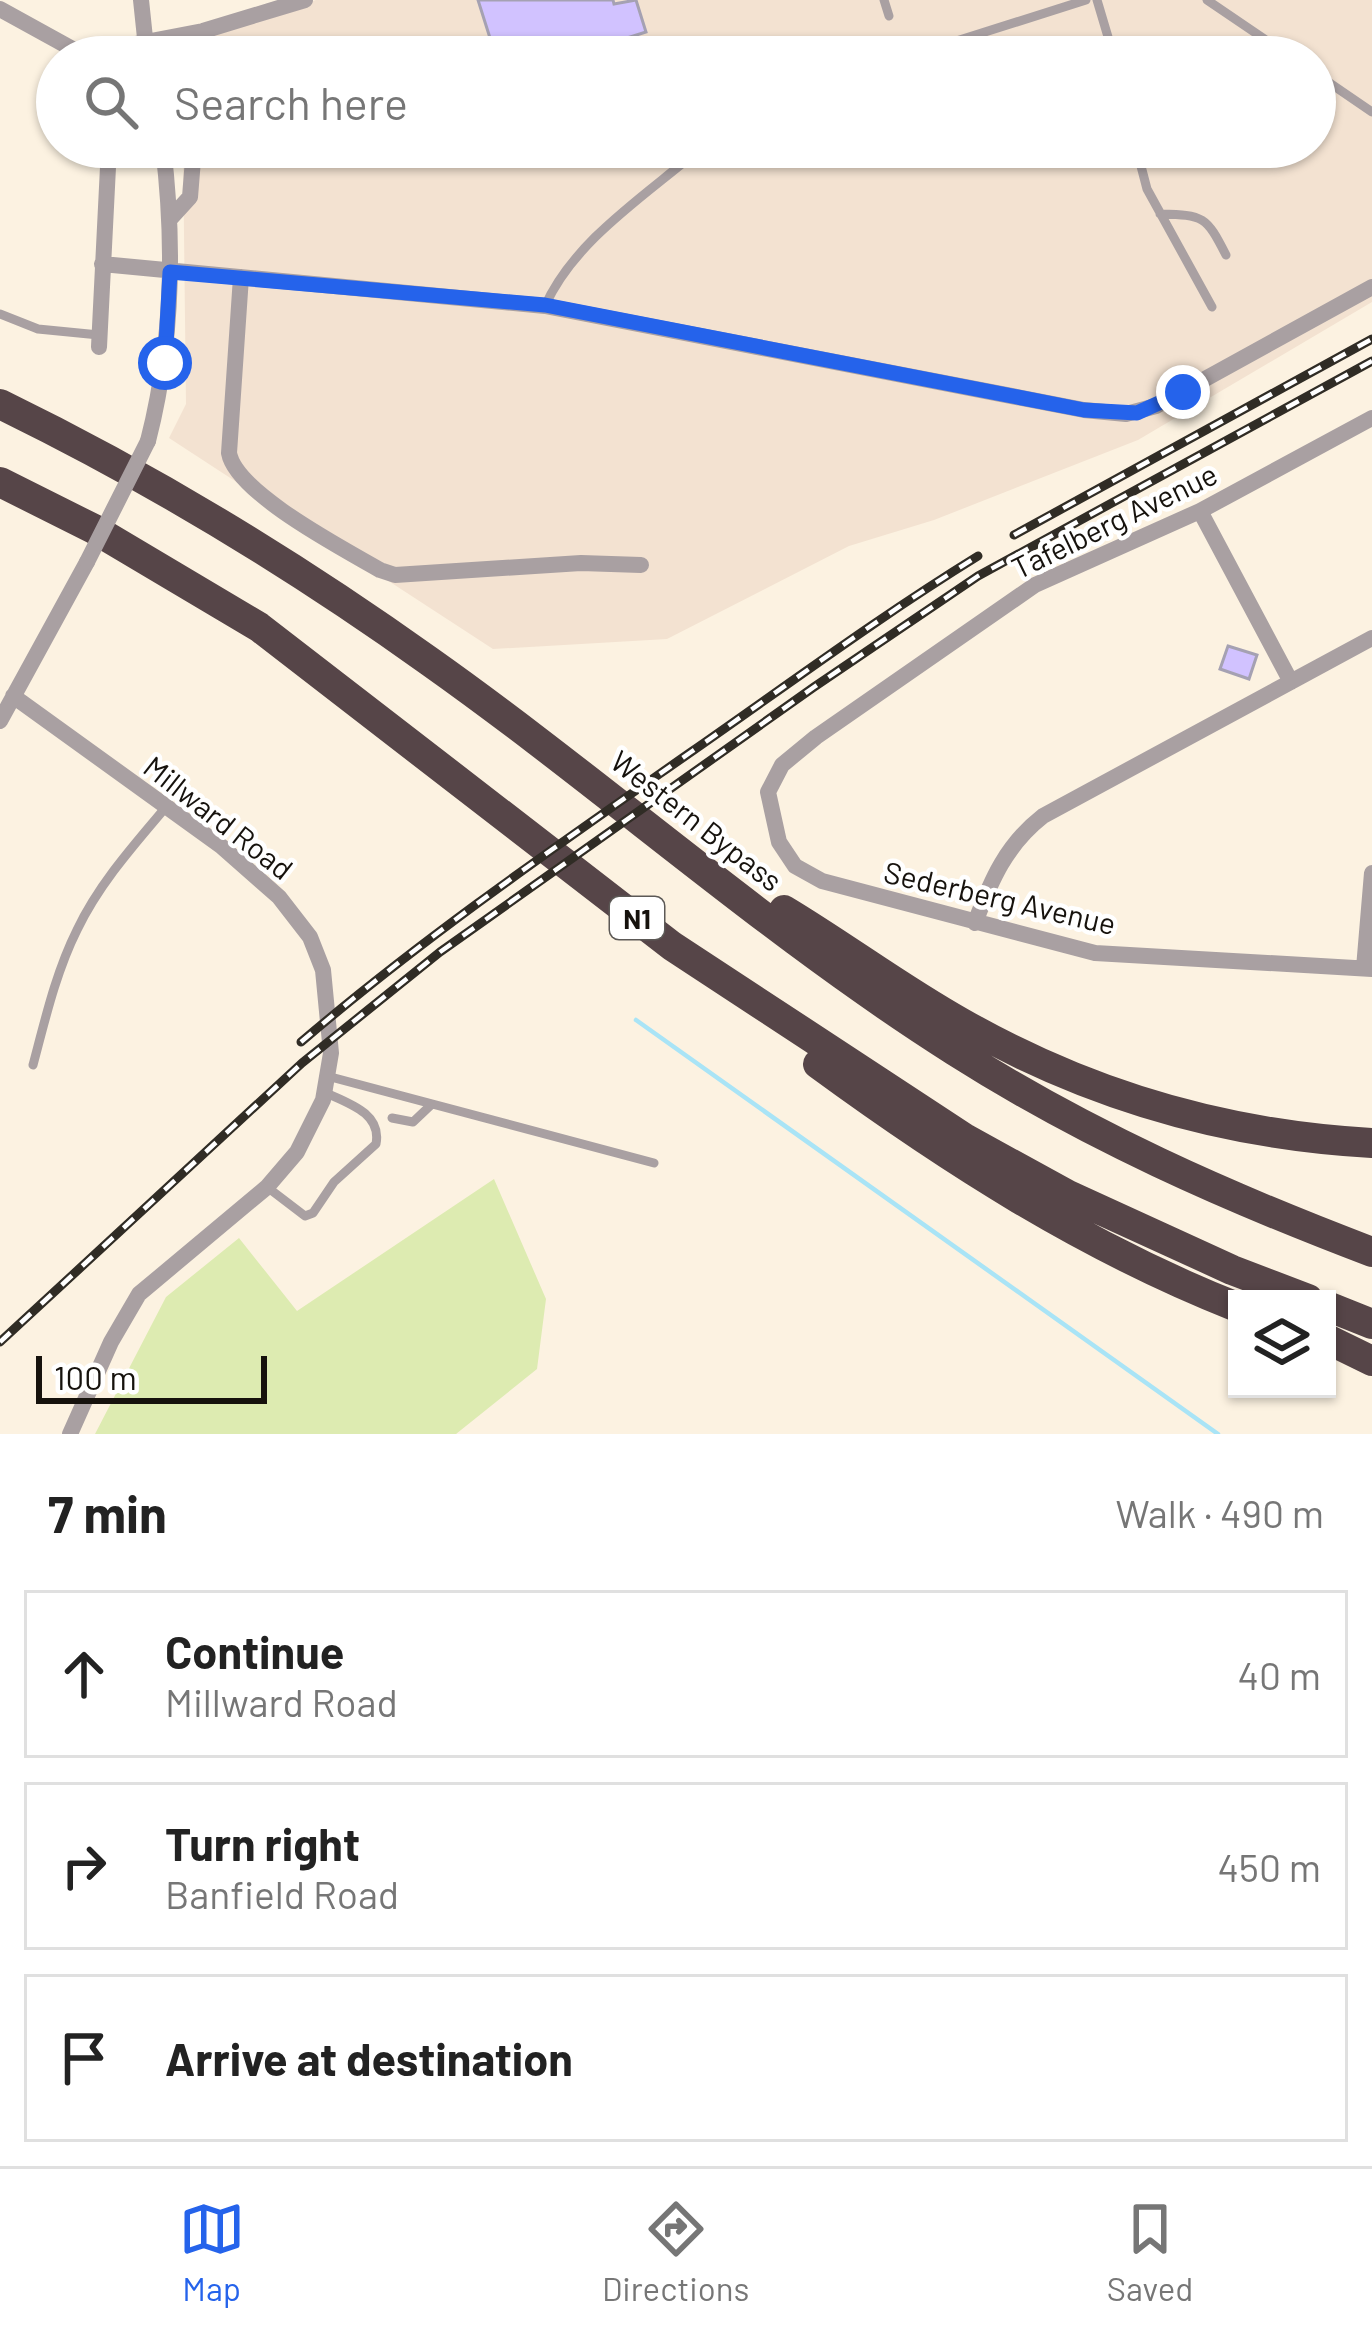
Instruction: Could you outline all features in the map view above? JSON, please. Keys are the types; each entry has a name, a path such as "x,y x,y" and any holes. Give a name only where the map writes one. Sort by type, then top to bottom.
{"highway":[{"name":"Western Bypass","path":"0,404 186,502 304,574 483,700 855,985 1035,1099 1196,1182 1372,1252"},
{"name":"N1","path":"0,482 94,529 259,627 672,946 967,1139 1048,1184 1284,1290"},
{"path":"645,827 857,954 958,1022 1054,1071 1138,1103 1208,1122 1320,1141 1372,1143"},
{"path":"672,946 740,1008 988,1182 1138,1264 1228,1303"},
{"path":"1336,1310 1372,1324"},
{"path":"1336,1342 1372,1352"},
{"path":"1336,1343 1372,1361"}],"street":[{"path":"141,0 145,36"},
{"path":"188,36 305,0"},
{"path":"0,8 50,36"},
{"path":"203,31 203,36"},
{"path":"99,341 108,168"},
{"path":"0,721 148,441 165,363 170,272 165,168"},
{"path":"169,220 187,202 193,168"},
{"path":"102,264 545,305 1084,410 1126,414 1183,392 1372,287"},
{"path":"241,277 229,453 236,472 249,484 380,571 402,577 581,563 641,566"},
{"name":"Tafelberg Avenue","path":"778,842 768,792 772,777 816,737 1034,585 1200,511 1372,418"},
{"path":"1200,511 1291,682"},
{"path":"975,922 1003,859 1020,835 1043,816 1372,638"},
{"name":"Millward Road","path":"13,696 250,868 296,916 323,970 331,1053 309,1133 267,1186 139,1294 111,1342 70,1434"},
{"name":"Sederberg Avenue","path":"778,842 795,866 822,881 1094,952 1368,969"},
{"path":"1368,969 1372,873"}],"lane":[{"path":"884,0 889,16"},
{"path":"972,36 1086,0"},
{"path":"1096,0 1107,36"},
{"path":"1207,0 1260,36"},
{"path":"1336,87 1372,112"},
{"path":"545,305 577,254 677,168"},
{"path":"1140,168 1211,307"},
{"path":"1160,214 1200,216 1209,222 1226,255"},
{"path":"0,314 38,329 99,341"},
{"path":"33,1065 76,931 122,859 166,807"},
{"path":"326,1084 432,1104 654,1163"},
{"path":"267,1186 298,1213 313,1213 334,1182 376,1144 376,1126 369,1117 326,1084"},
{"path":"392,1118 413,1122 432,1104"}],"shaded area":[{"path":"316,0 1372,0 1372,302 1138,440 934,520 849,546 667,639 493,649 169,438 186,404 183,168 1336,168 1336,36 205,36"}],"green space":[{"path":"494,1179 546,1299 537,1369 456,1434 95,1434 166,1297 239,1238 297,1311"}],"building":[{"path":"478,0 613,0 614,4 636,0 646,32 633,36 489,36"},
{"path":"1228,646 1257,655 1249,679 1220,669"}],"waterway":[{"path":"636,1020 1218,1434"}],"railway":[{"path":"1014,535 1372,339"},
{"path":"0,1342 302,1063 440,952 978,576 1372,361"},
{"path":"301,1042 395,965 542,857 978,556"}],"route":[{"path":"165,363 170,272 545,305 1084,410 1137,413 1183,392"}]}
